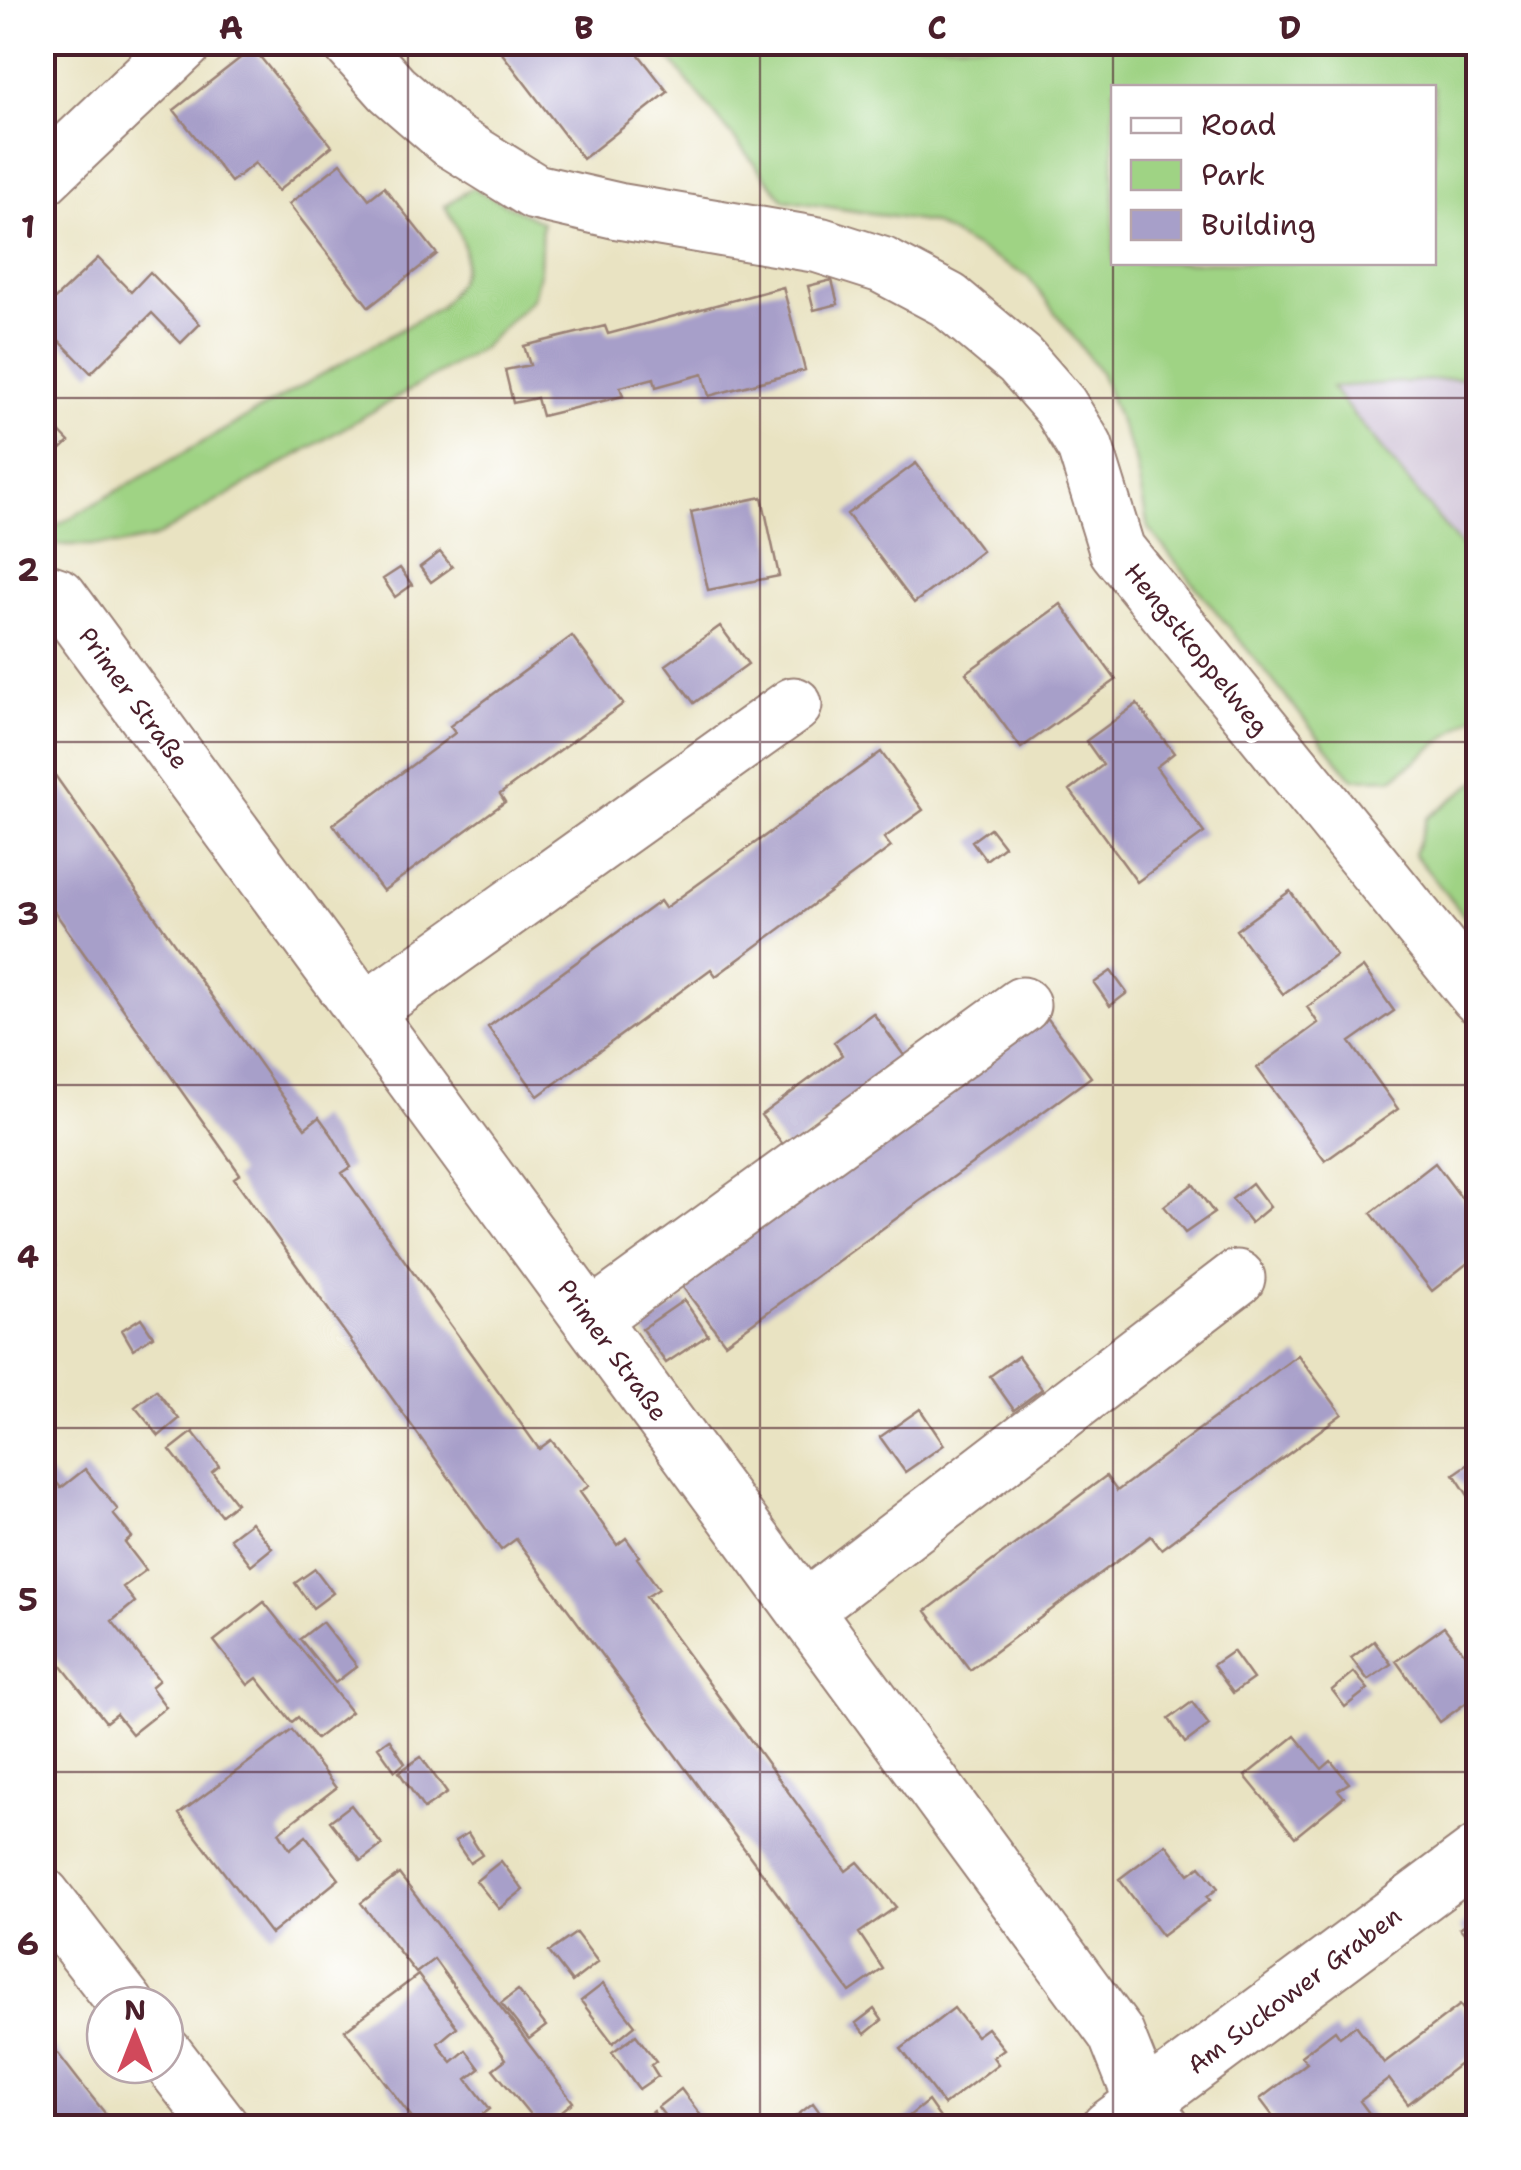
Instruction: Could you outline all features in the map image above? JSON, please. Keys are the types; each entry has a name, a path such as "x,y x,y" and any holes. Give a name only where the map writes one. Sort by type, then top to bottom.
{"street":[{"path":"42,178 184,42"},
{"name":"Hengstkoppelweg","path":"350,42 392,89 450,140 535,192 618,211 819,245 882,265 948,300 1020,360 1060,406 1086,447 1117,550 1478,996"},
{"name":"Primer Straße","path":"42,590 59,596 1116,2034 1138,2119"},
{"path":"364,1012 794,705"},
{"path":"590,1319 1022,1006"},
{"path":"804,1610 1237,1278"},
{"name":"Am Suckower Graben","path":"1138,2119 1478,1854"},
{"path":"42,1895 112,1985"},
{"path":"185,2080 222,2128"}],"shaded area":[{"path":"1478,377 1478,567 1330,386"}],"green space":[{"path":"657,43 1478,43 1478,377 1331,387 1478,567 1478,713 1393,778 1353,779 1148,528 1135,460 1100,372 1028,277 931,223 784,200"},
{"path":"472,188 542,222 540,269 533,298 482,348 154,538 119,545 43,545 42,534 440,307 458,280 465,258 460,235 445,206"},
{"path":"1478,780 1478,933 1414,854 1427,818"}],"building":[{"path":"514,42 629,42 668,92 583,159 501,52"},
{"path":"253,48 332,146 278,191 255,163 231,182 174,110"},
{"path":"341,163 369,199 384,187 437,254 369,307 289,204"},
{"path":"98,258 131,292 150,272 200,324 181,343 152,313 91,373 42,323 42,311"},
{"path":"832,280 838,304 814,310 808,286"},
{"path":"783,287 805,370 709,396 703,374 656,387 654,378 620,387 623,396 542,416 537,398 513,403 505,370 530,365 524,346 605,326 608,334"},
{"path":"42,414 69,442 42,467"},
{"path":"916,463 982,551 914,603 847,514"},
{"path":"762,497 779,576 708,590 691,512"},
{"path":"440,552 452,567 431,582 420,567"},
{"path":"400,568 412,585 395,597 383,579"},
{"path":"1061,604 1116,680 1021,748 966,673"},
{"path":"720,626 748,664 694,703 666,665"},
{"path":"572,636 623,704 500,794 505,802 383,891 333,824 455,733 450,726"},
{"path":"1137,704 1174,753 1156,767 1204,833 1137,882 1070,790 1103,765 1086,741"},
{"path":"881,752 923,810 884,838 891,847 716,976 711,969 538,1096 488,1027 660,901 665,908"},
{"path":"42,757 305,1128 319,1117 332,1135 351,1167 342,1173 539,1449 551,1440 589,1486 580,1492 617,1545 626,1538 659,1589 646,1597 846,1871 858,1862 896,1907 859,1933 883,1969 850,1992 516,1539 501,1550 234,1178 240,1174 42,894"},
{"path":"990,828 1004,846 986,860 972,841"},
{"path":"1290,891 1336,955 1283,994 1236,930"},
{"path":"1363,967 1394,1011 1350,1042 1398,1109 1325,1161 1257,1068 1318,1023 1307,1007"},
{"path":"1111,971 1127,993 1110,1006 1094,983"},
{"path":"1040,1008 1091,1077 725,1343 676,1278"},
{"path":"873,1013 908,1061 787,1150 761,1115 842,1055 834,1042"},
{"path":"1435,1163 1478,1220 1478,1255 1432,1291 1371,1213"},
{"path":"1252,1183 1270,1207 1251,1223 1232,1199"},
{"path":"1193,1184 1214,1213 1185,1233 1164,1206"},
{"path":"42,1247 56,1265 42,1274"},
{"path":"684,1300 708,1335 666,1363 642,1329"},
{"path":"141,1318 153,1336 133,1349 122,1330"},
{"path":"1298,1355 1342,1414 1161,1549 1151,1536 970,1670 926,1611 1106,1476 1117,1491"},
{"path":"1018,1356 1042,1389 1014,1410 990,1376"},
{"path":"156,1390 179,1419 159,1436 135,1407"},
{"path":"920,1409 944,1445 905,1472 880,1437"},
{"path":"193,1432 219,1466 212,1472 236,1503 221,1515 170,1450"},
{"path":"1473,1461 1478,1469 1478,1495 1471,1500 1454,1474"},
{"path":"42,1464 61,1488 85,1469 118,1510 113,1514 132,1537 125,1543 146,1570 123,1587 135,1602 112,1621 159,1680 151,1687 166,1707 132,1734 116,1714 106,1722 42,1641"},
{"path":"251,1522 272,1548 251,1565 230,1538"},
{"path":"315,1569 333,1593 313,1608 295,1583"},
{"path":"264,1602 351,1712 316,1739 298,1717 292,1722 257,1678 248,1685 214,1641"},
{"path":"322,1622 357,1666 335,1683 300,1639"},
{"path":"1444,1627 1467,1657 1478,1652 1478,1694 1440,1722 1396,1661"},
{"path":"1374,1641 1391,1664 1368,1680 1351,1658"},
{"path":"1233,1651 1253,1679 1233,1693 1213,1665"},
{"path":"1354,1672 1368,1689 1345,1707 1332,1690"},
{"path":"1192,1702 1209,1725 1185,1743 1169,1719"},
{"path":"292,1730 336,1788 279,1832 290,1849 306,1836 339,1879 271,1934 179,1814"},
{"path":"1295,1736 1322,1769 1331,1761 1349,1783 1338,1790 1344,1797 1295,1837 1245,1776"},
{"path":"389,1739 405,1763 395,1771 378,1747"},
{"path":"421,1757 447,1793 424,1809 399,1772"},
{"path":"351,1805 382,1845 361,1861 330,1821"},
{"path":"468,1833 482,1855 470,1863 455,1841"},
{"path":"1166,1844 1189,1874 1200,1866 1218,1888 1207,1897 1210,1900 1162,1936 1119,1879"},
{"path":"501,1861 523,1890 499,1909 476,1881"},
{"path":"399,1874 573,2102 541,2128 493,2069 506,2059 434,1959 416,1973 361,1903"},
{"path":"1478,1914 1478,1950 1460,1928"},
{"path":"576,1933 598,1962 572,1982 549,1952"},
{"path":"418,1975 457,2027 438,2043 442,2050 452,2062 466,2050 480,2069 467,2079 490,2109 465,2128 420,2128 345,2030"},
{"path":"603,1984 635,2025 613,2043 581,2001"},
{"path":"518,1990 546,2026 529,2039 501,2003"},
{"path":"1460,2005 1478,2030 1478,2050 1408,2104 1389,2079 1360,2101 1380,2128 1334,2128 1331,2123 1325,2128 1282,2128 1260,2099 1307,2063 1301,2056 1335,2030 1340,2037 1356,2025 1384,2063"},
{"path":"954,2008 976,2036 987,2028 1004,2049 993,2057 998,2064 944,2105 901,2049"},
{"path":"874,2009 882,2020 865,2034 856,2023"},
{"path":"42,2033 80,2082 117,2128 42,2128"},
{"path":"636,2035 656,2061 651,2065 658,2076 639,2089 612,2052"},
{"path":"681,2089 702,2117 689,2128 674,2128 658,2107"},
{"path":"928,2101 947,2128 894,2128"},
{"path":"813,2103 831,2128 781,2128"},
{"path":"653,2111 665,2128 631,2128"}]}
